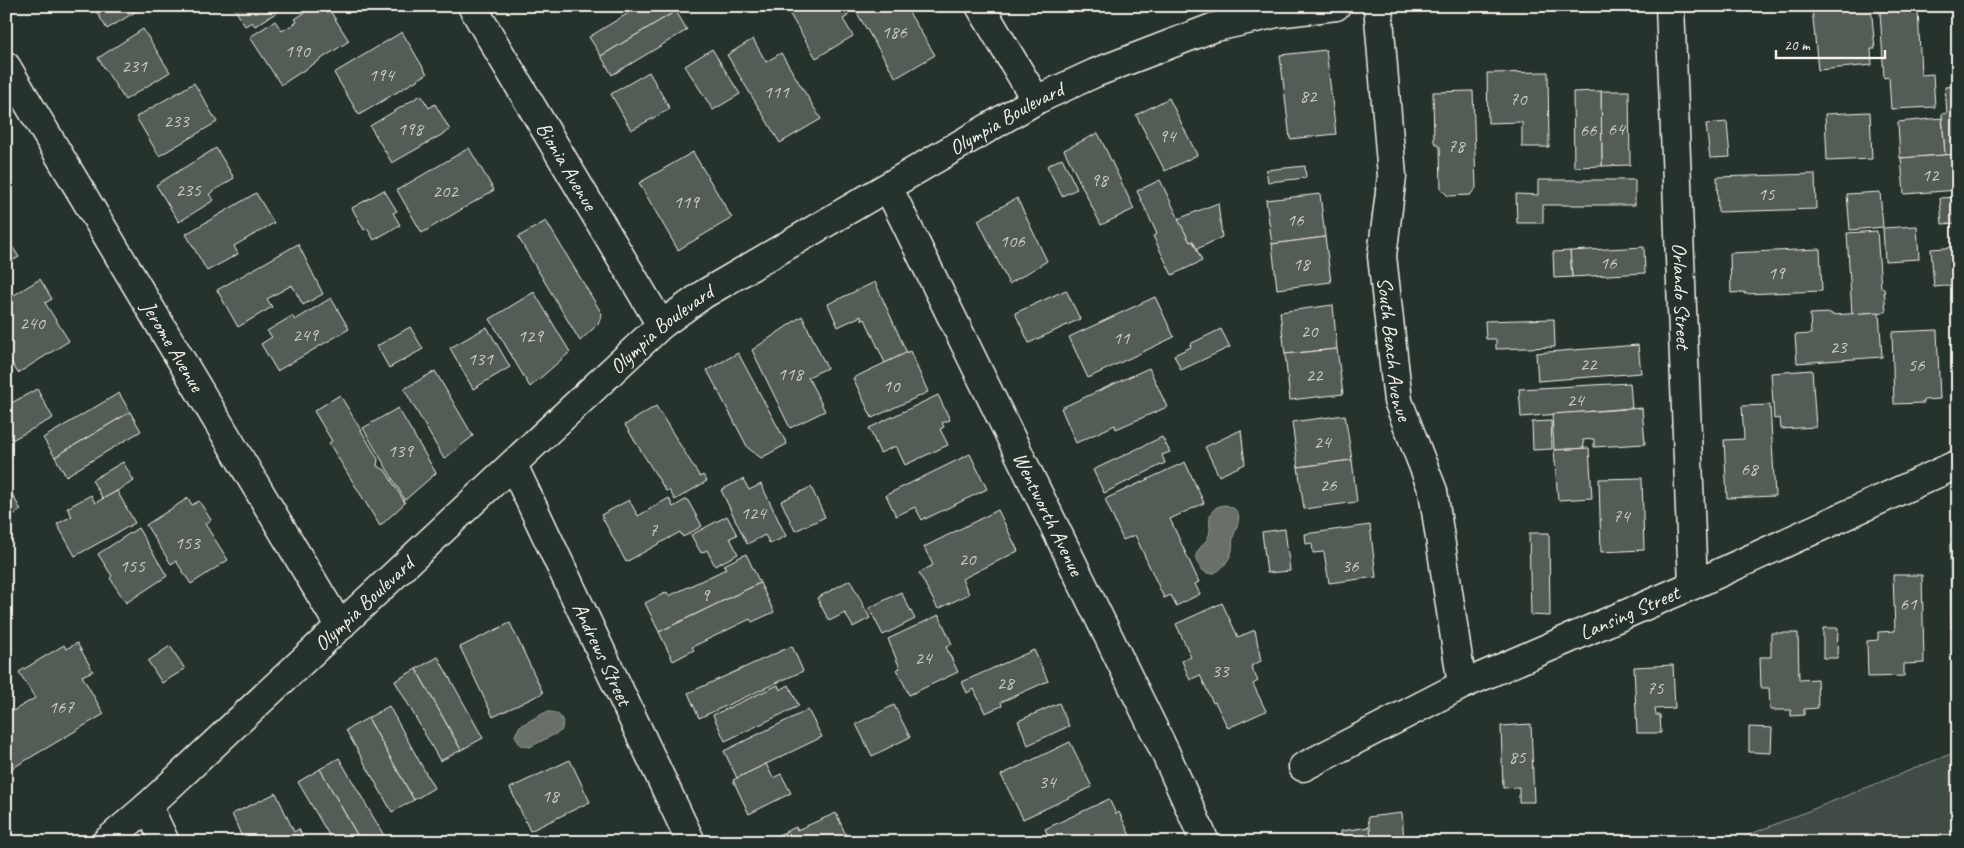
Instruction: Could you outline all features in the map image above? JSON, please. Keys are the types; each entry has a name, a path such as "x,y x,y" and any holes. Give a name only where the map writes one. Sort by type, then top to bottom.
{"street":[{"name":"Bionia Avenue","path":"472,6 661,325"},
{"path":"980,6 1036,100"},
{"name":"Olympia Boulevard","path":"106,842 148,806 661,325 704,294 1036,100 1095,73 1212,28 1277,14 1336,6"},
{"name":"South Beach Avenue","path":"1378,6 1392,176 1382,256 1398,401 1433,491 1462,686"},
{"name":"Orlando Street","path":"1670,6 1693,585"},
{"name":"Jerome Avenue","path":"6,66 340,626"},
{"name":"Wentworth Avenue","path":"888,187 1165,752 1205,842"},
{"name":"Lansing Street","path":"1303,767 1462,686 1693,585 1958,464"},
{"name":"Andrews Street","path":"512,465 691,842"},
{"path":"148,806 165,842"}],"shaded area":[{"path":"1225,505 1236,511 1239,518 1233,538 1232,552 1221,569 1216,572 1207,573 1202,570 1196,560 1197,552 1209,535 1212,512 1217,507"},
{"path":"546,712 558,714 562,719 561,731 530,747 520,745 515,735 520,726"},
{"path":"1958,751 1958,842 1731,842"}],"building":[{"path":"93,6 145,6 107,29"},
{"path":"233,6 287,6 255,26 252,22 245,26"},
{"path":"315,6 327,6 349,41 281,85 250,37 275,21 282,31 297,22 295,19"},
{"path":"640,6 672,6 676,11 601,56 589,37"},
{"path":"785,6 842,6 848,16 843,19 853,36 816,58"},
{"path":"856,6 905,6 935,55 896,78 854,8"},
{"path":"1871,6 1875,49 1871,49 1872,65 1818,70 1812,8"},
{"path":"1918,9 1921,75 1933,74 1935,107 1891,109 1889,77 1884,78 1880,11"},
{"path":"676,11 687,30 612,75 601,56"},
{"path":"143,29 170,72 125,100 98,58"},
{"path":"402,32 427,74 359,115 334,73"},
{"path":"753,39 766,62 781,53 821,119 780,143 727,55"},
{"path":"712,49 740,94 713,110 685,66"},
{"path":"1326,50 1336,134 1290,139 1280,55"},
{"path":"649,72 670,109 631,130 611,94"},
{"path":"1548,72 1549,147 1522,147 1522,122 1488,123 1487,73"},
{"path":"194,83 217,122 159,156 136,117"},
{"path":"1958,86 1958,154 1945,155 1942,114 1947,113 1945,87"},
{"path":"1473,91 1476,188 1470,195 1448,196 1441,189 1440,147 1434,142 1433,92"},
{"path":"1601,91 1629,91 1630,165 1602,166"},
{"path":"1601,91 1602,166 1574,167 1573,92"},
{"path":"421,95 429,108 435,104 450,130 392,163 370,126"},
{"path":"1169,98 1197,155 1165,171 1136,115"},
{"path":"1870,112 1872,159 1827,161 1825,114"},
{"path":"1942,118 1945,155 1900,158 1898,122"},
{"path":"1727,122 1730,157 1710,158 1706,124"},
{"path":"1098,133 1134,209 1101,225 1064,150"},
{"path":"216,148 234,178 209,194 214,200 179,222 156,185"},
{"path":"469,148 494,190 422,233 397,190"},
{"path":"693,152 732,218 678,250 639,183"},
{"path":"1958,154 1958,190 1904,194 1901,158"},
{"path":"1062,158 1077,189 1062,196 1047,166"},
{"path":"1305,166 1306,178 1268,182 1266,170"},
{"path":"1815,174 1816,209 1718,212 1717,177"},
{"path":"1160,180 1190,242 1193,241 1202,261 1172,275 1153,236 1157,234 1137,191"},
{"path":"1538,180 1635,180 1635,205 1543,205 1543,223 1517,223 1516,194 1538,195"},
{"path":"384,190 397,211 393,213 400,225 374,240 367,228 364,230 352,208"},
{"path":"1880,192 1883,227 1850,230 1847,194"},
{"path":"256,193 274,223 234,246 238,254 207,271 186,234"},
{"path":"1320,194 1325,237 1272,244 1266,200"},
{"path":"1958,197 1958,223 1942,224 1940,198"},
{"path":"1017,198 1047,261 1009,284 978,220"},
{"path":"1218,203 1222,237 1197,249 1193,241 1190,242 1178,219"},
{"path":"546,221 602,314 598,324 580,341 518,237"},
{"path":"1917,226 1919,259 1885,261 1883,228"},
{"path":"1877,231 1881,288 1884,288 1886,312 1852,314 1847,233"},
{"path":"6,237 19,257 6,264"},
{"path":"1325,237 1331,282 1277,289 1272,244"},
{"path":"298,244 323,294 303,305 292,285 267,299 272,307 238,327 217,290"},
{"path":"1644,247 1645,273 1572,277 1570,251"},
{"path":"1958,247 1958,285 1934,287 1931,249"},
{"path":"1820,249 1822,291 1731,293 1730,253"},
{"path":"1570,251 1572,277 1554,278 1553,252"},
{"path":"40,279 52,299 45,303 69,341 18,373 6,354 6,300"},
{"path":"875,282 907,353 885,363 865,319 862,320 861,316 838,327 828,304"},
{"path":"1066,290 1080,319 1029,343 1015,313"},
{"path":"534,292 570,352 530,387 490,319"},
{"path":"1155,297 1174,337 1088,378 1069,337"},
{"path":"331,298 349,329 277,371 261,344 272,337 267,331 292,316 295,320"},
{"path":"1333,305 1337,349 1285,354 1280,312"},
{"path":"1879,312 1882,357 1797,363 1795,335 1811,334 1810,314 1831,313 1832,315"},
{"path":"802,316 827,368 808,377 825,411 790,428 752,350"},
{"path":"1554,319 1555,347 1496,349 1496,339 1486,339 1485,321"},
{"path":"410,327 423,349 389,368 377,346"},
{"path":"487,327 510,367 473,389 450,348"},
{"path":"1221,329 1230,347 1181,370 1174,355 1191,347 1190,344"},
{"path":"1937,330 1940,399 1924,400 1924,403 1894,404 1892,332"},
{"path":"1638,345 1641,373 1538,381 1536,353"},
{"path":"1337,349 1343,394 1290,400 1285,354"},
{"path":"910,351 928,392 872,418 853,378"},
{"path":"738,353 787,444 761,458 748,448 707,370"},
{"path":"1149,368 1167,407 1116,429 1115,425 1076,443 1061,408"},
{"path":"1812,370 1816,427 1781,429 1780,418 1774,419 1771,373"},
{"path":"435,371 473,436 444,459 404,389"},
{"path":"1630,383 1632,408 1521,417 1519,389"},
{"path":"37,389 53,418 6,443 6,406"},
{"path":"119,393 130,412 55,457 43,438"},
{"path":"340,395 378,459 377,466 385,470 405,503 380,526 329,443 332,441 314,411"},
{"path":"938,395 950,420 942,423 944,427 940,429 948,445 905,465 896,446 880,453 869,428"},
{"path":"1770,405 1775,496 1727,498 1724,440 1744,439 1742,406"},
{"path":"656,406 700,477 703,475 707,481 675,500 669,490 666,491 625,425"},
{"path":"398,408 436,473 405,500 363,428"},
{"path":"1642,408 1645,444 1594,447 1594,439 1583,440 1584,448 1554,450 1552,414"},
{"path":"130,412 141,431 66,476 55,457"},
{"path":"1345,415 1352,460 1298,467 1292,422"},
{"path":"1551,421 1552,449 1533,450 1532,422"},
{"path":"1241,430 1245,464 1219,476 1205,447"},
{"path":"1162,437 1170,452 1162,455 1165,463 1104,493 1093,470"},
{"path":"1589,448 1592,498 1558,500 1554,450"},
{"path":"970,454 987,489 922,520 915,507 896,516 886,495"},
{"path":"1352,460 1357,502 1304,509 1298,467"},
{"path":"123,462 134,481 103,499 92,480"},
{"path":"1185,462 1204,503 1170,519 1199,582 1195,584 1200,594 1176,606 1171,595 1164,598 1135,535 1123,540 1105,499"},
{"path":"1642,478 1644,550 1601,552 1599,479"},
{"path":"743,479 749,490 761,484 786,536 770,544 765,535 747,544 721,490"},
{"path":"811,487 825,517 795,531 781,501"},
{"path":"9,489 21,510 6,519 6,490"},
{"path":"117,491 135,523 75,556 57,524 72,516 67,508 91,495 95,503"},
{"path":"188,498 192,505 199,501 211,520 205,524 228,560 191,584 176,561 171,564 146,525"},
{"path":"669,498 673,507 687,499 702,526 683,537 680,532 626,562 601,515 629,500 638,516"},
{"path":"998,510 1018,551 962,579 969,594 938,609 919,573 933,565 924,547"},
{"path":"727,516 737,535 730,538 738,554 715,566 707,550 701,553 691,535"},
{"path":"1370,525 1376,577 1329,583 1324,552 1313,553 1312,543 1306,544 1305,534"},
{"path":"138,528 167,576 126,603 98,554"},
{"path":"1285,529 1290,571 1267,573 1262,532"},
{"path":"1529,533 1549,533 1550,616 1531,615"},
{"path":"1950,544 1958,544 1958,628 1951,629"},
{"path":"746,554 760,583 659,632 645,603 667,592 669,596 726,569 724,565"},
{"path":"1893,575 1922,575 1924,663 1904,664 1904,676 1868,677 1867,641 1878,640 1878,632 1895,631"},
{"path":"850,580 870,618 853,627 845,613 829,621 817,598"},
{"path":"6,581 11,589 6,592"},
{"path":"760,583 774,612 752,622 750,619 692,647 694,650 673,661 659,632"},
{"path":"901,592 915,619 883,635 869,608"},
{"path":"1222,603 1238,637 1255,630 1261,661 1251,666 1258,681 1253,684 1266,711 1228,728 1215,702 1213,703 1200,675 1190,680 1182,661 1191,657 1176,624"},
{"path":"939,615 952,644 946,647 958,672 909,695 897,669 900,668 888,639"},
{"path":"510,623 543,693 493,717 460,647"},
{"path":"1823,628 1838,628 1837,658 1823,658"},
{"path":"1771,633 1798,633 1799,680 1817,679 1818,708 1804,709 1804,715 1791,716 1791,710 1770,710 1769,688 1761,688 1760,657 1771,657"},
{"path":"77,643 93,671 82,676 104,714 6,772 6,715 35,698 19,672 64,645 66,649"},
{"path":"170,646 185,669 162,683 148,661"},
{"path":"792,646 803,671 699,718 688,693"},
{"path":"1034,650 1048,681 1001,702 1002,706 985,713 974,689 967,693 962,682"},
{"path":"438,657 483,738 461,750 416,669"},
{"path":"1673,665 1675,708 1655,709 1656,715 1660,715 1661,733 1637,733 1634,667"},
{"path":"416,669 461,750 440,761 395,681"},
{"path":"778,685 780,690 789,685 799,706 725,741 713,715"},
{"path":"1059,703 1069,726 1028,745 1018,721"},
{"path":"894,705 910,737 872,756 856,724"},
{"path":"389,706 434,788 414,800 368,718"},
{"path":"808,710 822,737 737,778 724,751"},
{"path":"368,718 414,800 392,812 346,730"},
{"path":"1531,724 1534,802 1519,802 1519,787 1503,788 1501,726"},
{"path":"1749,727 1772,728 1771,753 1749,752"},
{"path":"1070,742 1092,787 1023,819 1001,775"},
{"path":"339,758 386,839 380,842 361,842 320,769"},
{"path":"570,760 590,802 530,831 510,788"},
{"path":"766,764 773,778 781,774 791,793 749,814 733,780"},
{"path":"320,769 361,842 333,842 298,782"},
{"path":"276,793 294,832 299,829 305,842 244,842 232,814"},
{"path":"1109,799 1116,814 1119,812 1133,842 1051,842 1045,829"},
{"path":"836,813 849,842 763,842 796,827 797,830"},
{"path":"1402,813 1404,842 1371,842 1368,817"},
{"path":"1370,827 1371,842 1342,842 1341,831"}]}
